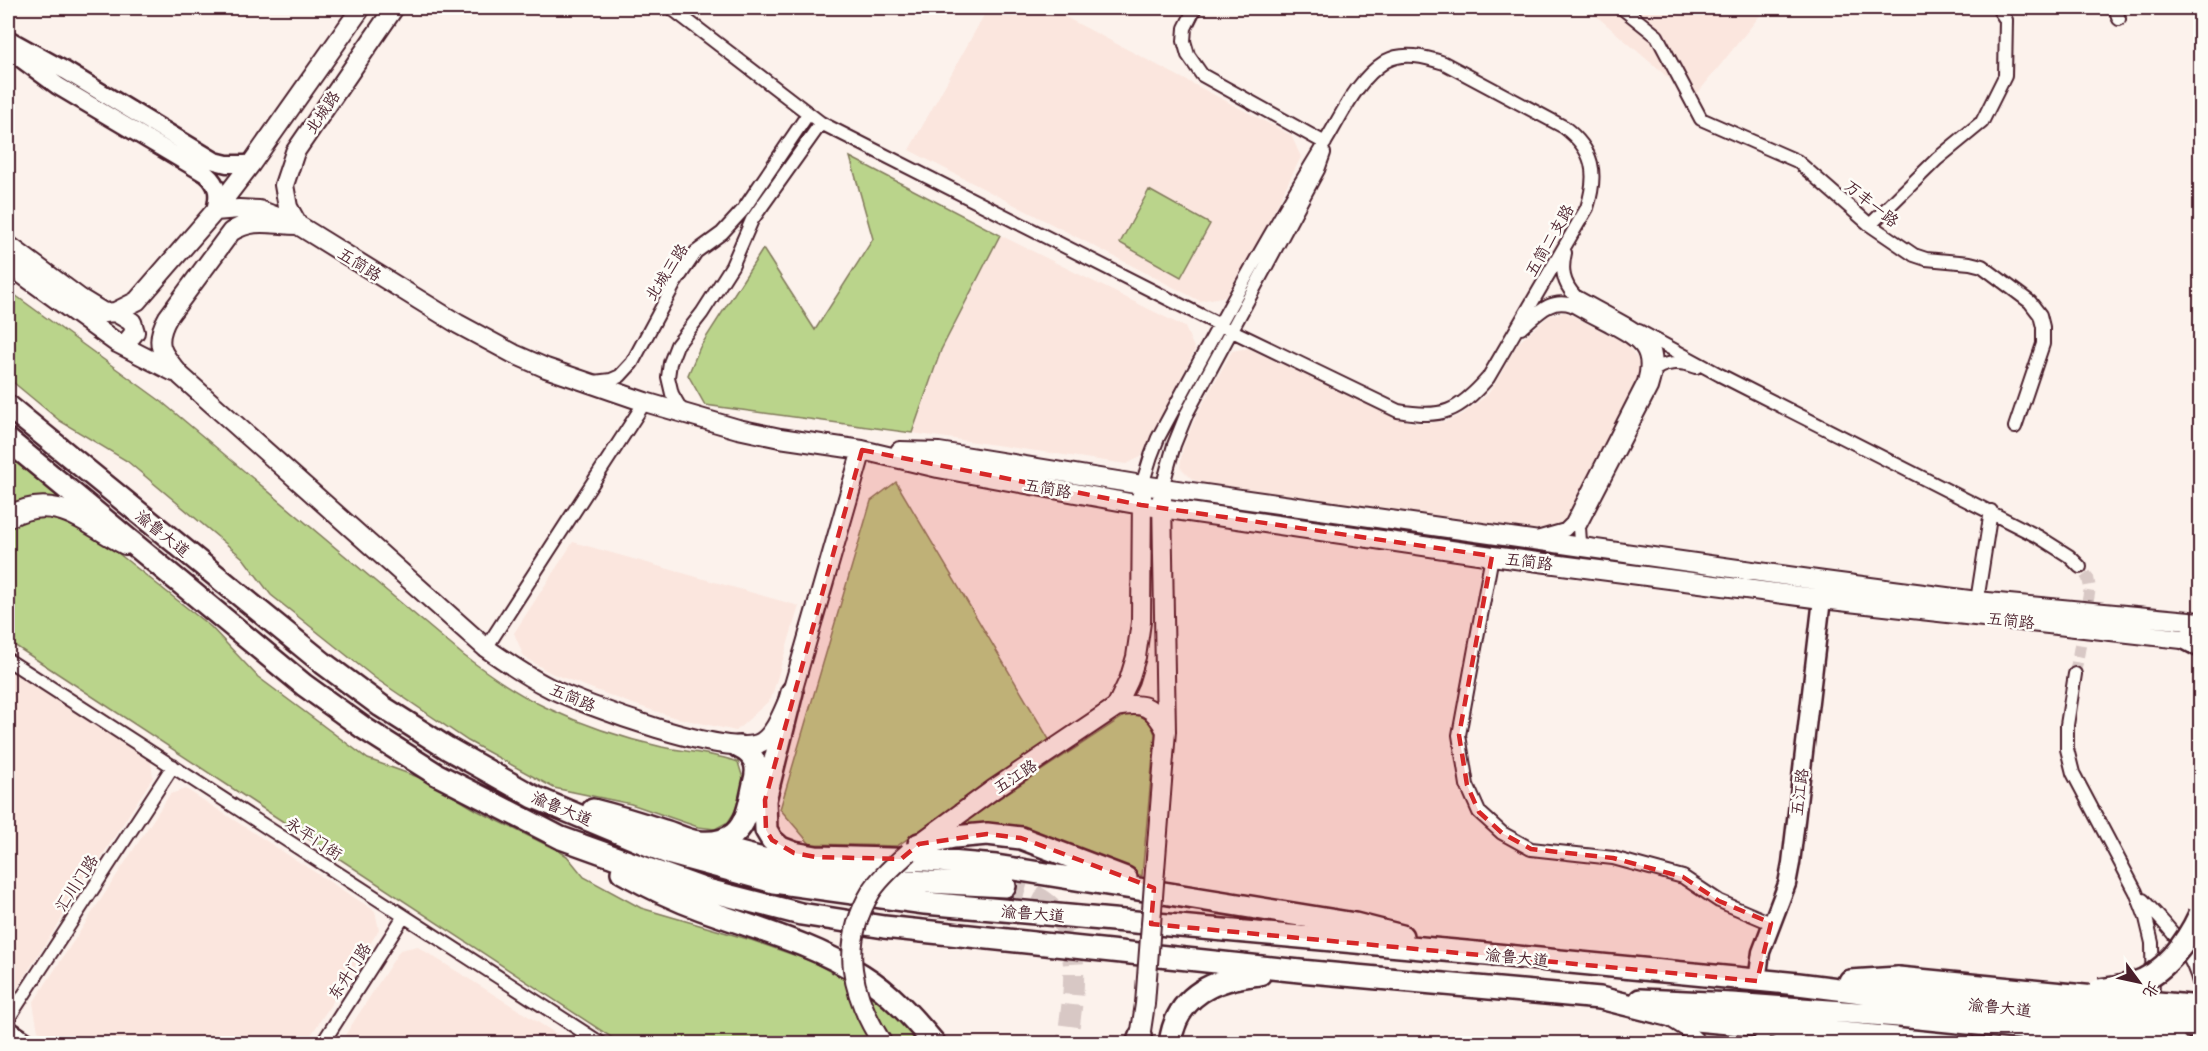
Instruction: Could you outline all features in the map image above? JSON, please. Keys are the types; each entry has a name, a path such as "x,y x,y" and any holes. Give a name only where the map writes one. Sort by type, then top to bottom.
{"highway":[{"name":"渝鲁大道","path":"8,406 323,663 381,706 447,748 534,797 669,853 774,882 925,903 1466,952 1798,984 1900,997 2200,1025"},
{"name":"渝鲁大道","path":"8,440 304,685 365,729 436,774 561,838 703,889 801,914 884,927 1300,971 1600,998 1660,1015 1764,1035 1956,1043"},
{"path":"792,692 765,800 766,830 781,848 816,857 927,860 996,866 1355,924 1466,952"},
{"path":"697,842 726,840 735,833 747,813 757,775 756,764 748,751 739,747"},
{"path":"534,797 625,818 697,842 794,867 852,878 1005,886"},
{"path":"914,848 954,837 987,834 1021,838 1177,896"},
{"path":"561,838 674,899 781,936 841,962 863,975 897,1001 935,1044"},
{"path":"2069,994 2134,984 2179,951 2200,914"},
{"path":"1170,1044 1172,1032 1182,1009 1201,990 1220,981 1245,975 1300,971"},
{"path":"1600,998 1732,1004 1900,997 2069,994 2200,1007"},
{"path":"1900,997 2176,1044"}],"main road":[{"name":"北城路","path":"215,211 361,8"},
{"name":"北城路","path":"298,225 288,207 284,185 295,152 394,8"},
{"name":"五简路","path":"215,211 259,210 298,225 487,340 546,368 593,382 645,402 769,436 862,450 938,468 1141,504 1492,556 1822,599 2196,642"},
{"path":"8,245 81,299 104,313 115,312 137,301 215,211"},
{"name":"五简路","path":"298,225 256,222 242,225 231,232 162,328 159,346 164,356 181,376 486,648 515,668 549,688 588,704 667,731 739,747"},
{"name":"五简路","path":"8,264 117,343 181,376"},
{"path":"115,312 132,322 135,332 133,338 126,343 117,343"},
{"name":"五简路","path":"862,450 939,452 1142,485 1589,550 1977,601 2200,622"},
{"path":"739,747 752,746 768,737 792,692 862,450"},
{"path":"1116,707 1132,672 1136,657 1140,622 1142,485"},
{"path":"1139,1041 1145,1004 1166,731 1162,488"},
{"path":"8,517 16,512 38,507 56,507 75,514 152,559"},
{"path":"1116,707 1131,704 1144,706 1157,713 1166,731"},
{"name":"五江路","path":"883,1044 862,1008 851,965 858,917 872,891 914,848 994,789 1116,707"}],"street":[{"path":"671,8 821,123 1225,328"},
{"path":"1195,8 1185,28 1184,41 1188,55 1202,75 1325,143"},
{"name":"万丰一路","path":"1622,8 1657,36 1701,119 1797,160 1870,225 1914,255 1926,259 1982,266 2031,302 2040,315 2043,344 2015,427"},
{"path":"1870,225 1937,159 1982,122 2005,76 2006,20 1998,8"},
{"path":"8,39 66,71 215,161 227,164 251,164"},
{"path":"8,50 58,86 206,174 218,188 215,211"},
{"name":"五简二支路","path":"1142,485 1158,438 1318,170 1325,151 1325,143 1356,89 1370,73 1388,60 1405,56 1425,57 1444,63 1564,127 1578,138 1588,151 1593,169 1594,189 1587,208 1488,378 1473,395 1456,408 1436,414 1398,411 1225,328"},
{"name":"北城三路","path":"593,382 611,380 620,376 632,363 675,283 696,252 722,233 742,210 808,114"},
{"path":"683,413 672,394 668,377 670,363 677,345 702,313 732,266 752,220 821,123"},
{"path":"1570,238 1563,264 1565,283 1575,296 1720,375 2039,537 2080,567"},
{"path":"1513,334 1554,303 1562,302 1572,305 1635,339 1645,353 1644,382"},
{"name":"五简二支路","path":"1162,488 1174,445 1225,328"},
{"path":"1589,550 1580,542 1580,527 1651,388 1656,367 1654,351 1639,331"},
{"path":"1525,541 1555,534 1565,530 1572,523 1644,382 1656,367 1682,363 1720,375"},
{"path":"486,648 645,402"},
{"path":"1977,601 1990,511"},
{"path":"1492,556 1459,735 1467,785 1479,812 1502,833 1531,849 1612,858 1683,877 1719,901 1771,923"},
{"name":"五江路","path":"1756,981 1761,952 1787,884 1791,863 1822,599"},
{"name":"永平门街","path":"8,660 602,1044"},
{"path":"2075,674 2067,725 2067,749 2073,773 2136,892 2146,918 2152,944 2153,1015 2150,1044"},
{"name":"汇川门路","path":"8,1019 172,766"},
{"path":"2136,892 2177,937 2190,957 2200,986"},
{"name":"东升门路","path":"322,1044 404,916"},
{"path":"1660,1015 1690,1033 1702,1044"},
{"path":"2195,1044 2200,1025"},
{"path":"8,1029 30,1044"},
{"path":"1764,1035 1793,1044"}],"highlighted area":[{"path":"862,450 1141,505 1492,556 1459,735 1467,785 1479,812 1502,833 1531,849 1613,858 1683,877 1719,901 1771,923 1757,981 1151,924 1154,888 1021,838 987,834 919,844 901,859 816,857 794,853 772,840 766,830 765,800"}],"shaded area":[{"path":"988,8 1048,8 1291,135 1301,157 1232,295 1200,301 909,150"},
{"path":"1587,8 1766,8 1693,99"},
{"path":"1000,235 1185,327 1195,350 1141,457 1126,464 912,433 941,350"},
{"path":"1565,312 1627,344 1637,358 1639,367 1637,379 1566,519 1559,526 1530,530 1211,487 1192,479 1180,467 1183,447 1196,416 1232,351 1248,348 1412,423 1447,421 1463,414 1488,394 1518,343 1549,316"},
{"path":"573,542 799,606 771,699 736,731 673,717 630,703 551,673 524,657 514,633"},
{"path":"8,667 151,761 153,777 8,1002"},
{"path":"186,789 375,911 379,930 306,1043 58,1043 38,1031 33,1003 170,794"},
{"path":"418,946 571,1043 340,1043 400,950"}],"green space":[{"path":"850,157 1000,235 941,350 912,433 705,405 688,375 700,347 763,249 815,330 873,239"},
{"path":"1149,190 1210,224 1181,277 1120,243"},
{"path":"8,290 162,402 463,655 523,696 602,730 662,747 738,762 745,785 728,822 715,829 698,827 631,804 554,788 468,741 375,678 271,595 243,558 127,461 60,421 8,378"},
{"path":"8,452 65,500 8,508"},
{"path":"896,482 1050,741 897,846 810,844 780,809 871,501"},
{"path":"46,514 66,519 99,538 211,627 258,677 368,759 426,780 478,811 559,851 567,856 584,877 641,908 751,940 811,961 889,1003 922,1043 620,1043 8,641 8,526 11,523"},
{"path":"1127,714 1145,719 1155,734 1142,876 1021,830 968,827 965,821"}],"tunnel":[{"path":"2075,674 2090,588 2088,578 2080,567"},
{"path":"1005,886 1026,891 1050,906 1062,922 1070,940 1074,981 1067,1044"}]}
